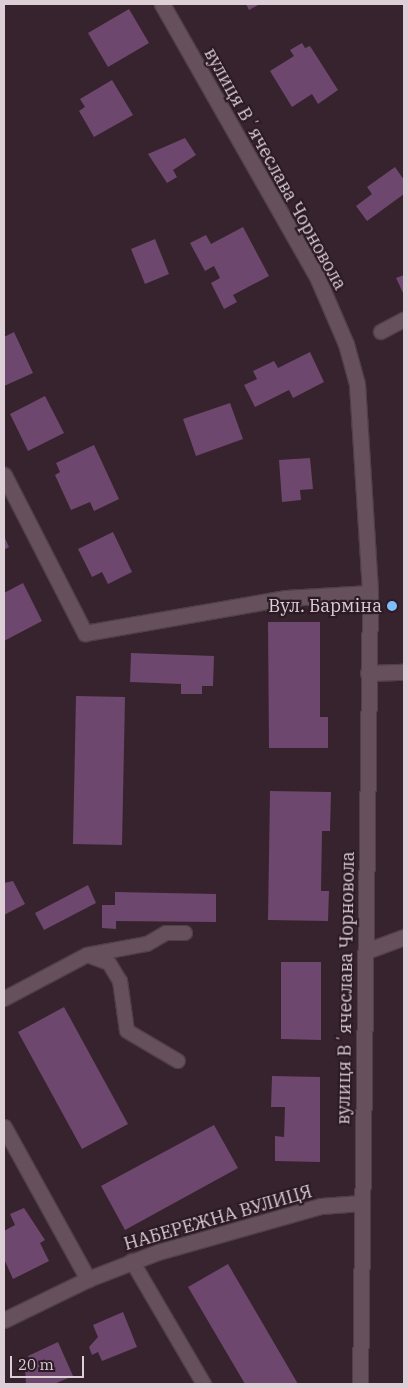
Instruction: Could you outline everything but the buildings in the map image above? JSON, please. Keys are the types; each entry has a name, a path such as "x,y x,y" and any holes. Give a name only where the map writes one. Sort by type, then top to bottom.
{"street":[{"name":"вулиця Вʼячеслава Чорновола","path":"162,4 297,239 346,344 362,419 370,593 360,1384"},
{"path":"4,475 77,622 85,634 101,634 286,598 370,593"},
{"path":"368,673 404,672"},
{"path":"366,952 404,937"},
{"path":"4,1127 88,1279"},
{"name":"НАБЕРЕЖНА ВУЛИЦЯ","path":"4,1320 88,1279 132,1261 321,1206 361,1203"}],"lane":[{"path":"381,332 404,320"},
{"path":"4,1000 87,955 148,944 166,933 185,933"},
{"path":"87,955 109,963 120,981 126,1031 178,1061"},
{"path":"132,1261 204,1384"}],"place":[{"name":"Вул. Барміна","path":"392,606"}]}
